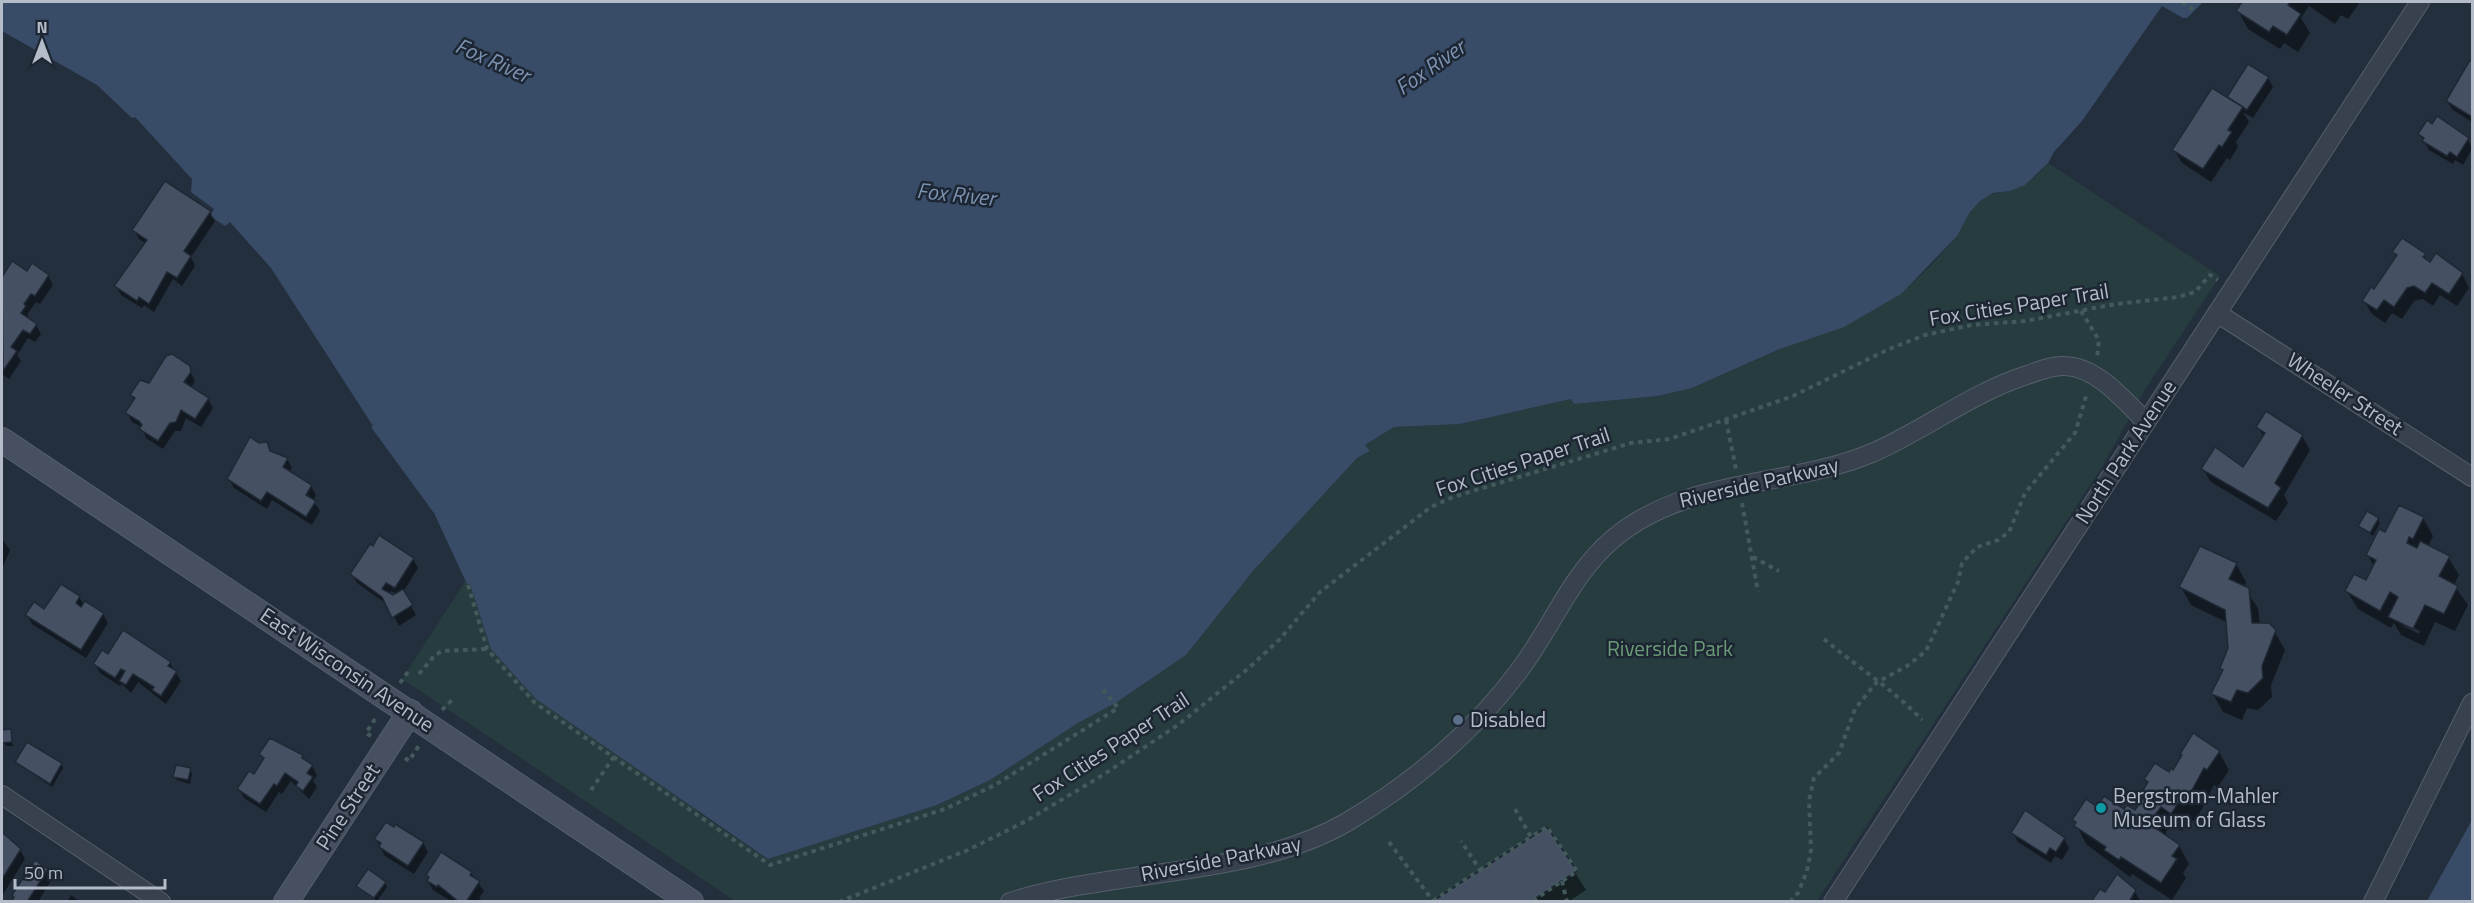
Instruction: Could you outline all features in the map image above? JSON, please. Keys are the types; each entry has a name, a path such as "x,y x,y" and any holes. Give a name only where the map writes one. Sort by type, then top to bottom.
{"main road":[{"name":"East Wisconsin Avenue","path":"2,440 691,902"},
{"name":"Pine Street","path":"286,902 410,712"}],"street":[{"name":"North Park Avenue","path":"1833,902 2420,2"},
{"name":"Wheeler Street","path":"2217,313 2472,477"},
{"name":"Riverside Parkway","path":"1010,902 1071,886 1228,861 1309,842 1381,801 1476,720 1523,666 1571,587 1612,539 1637,521 1665,506 1698,495 1837,466 1874,452 1982,392 2061,365 2092,373 2146,422"},
{"path":"2373,902 2472,703"},
{"path":"2,795 161,902"}],"path":[{"path":"2182,2 2194,10"},
{"name":"Fox Cities Paper Trail","path":"839,902 920,870 1016,826 1122,763 1178,725 1250,667 1280,639 1320,592 1392,536 1439,504 1478,489 1631,443 1670,439 1793,396 1889,349 1925,335 1972,325 2025,321 2185,296 2196,292 2210,274 2232,290"},
{"path":"1791,902 1798,893 1807,871 1811,850 1809,788 1814,778 1839,753 1855,709 1876,683 1907,666 1926,651 1958,582 1962,563 1977,547 1998,540 2009,532 2025,493 2075,433 2100,350 2099,340 2081,311"},
{"path":"1753,557 1779,571"},
{"path":"468,585 488,649 535,703 615,755 692,809 700,818 770,865 945,809 995,785 1118,708 1100,686"},
{"path":"1824,639 1876,683 1900,697 1922,720"},
{"path":"419,674 435,655 442,651 488,649"},
{"path":"591,790 615,755"},
{"path":"1515,809 1532,837"},
{"path":"1389,842 1433,901 1547,827 1577,871 1531,902"},
{"path":"1461,841 1480,870"},
{"path":"1562,881 1567,902"}],"green space":[{"name":"Riverside Park","path":"2048,163 2220,276 2146,388 2102,467 1817,901 735,901 402,679 466,580 702,815 768,859 937,805 990,780 1078,723 1117,702 1186,655 1253,571 1357,458 1369,451 1365,445 1394,427 1460,424 1571,399 1574,404 1658,396 1692,388 1884,304 1903,291 1934,262 1951,243 1981,200 2024,185"}],"water":[{"name":"Fox River","path":"2,2 2202,3 2187,18 2162,6 2082,121 2054,152 2048,163 2025,185 2010,191 1993,193 1980,201 1970,212 1957,236 1901,294 1844,327 1780,349 1692,388 1658,396 1574,404 1571,399 1460,424 1394,427 1365,445 1370,451 1357,458 1253,571 1186,655 1117,702 1078,723 990,780 937,805 768,859 536,699 491,649 470,584 467,584 434,513 371,427 373,426 271,268 230,222 225,226 210,216 214,209 191,192 192,179 135,117 132,118 97,85 2,31"},
{"path":"2472,820 2472,901 2427,901"}],"building":[{"path":"2242,2 2290,2 2288,5 2301,14 2287,35 2273,26 2269,32 2236,11"},
{"path":"2470,60 2472,62 2472,117 2446,101"},
{"path":"2248,64 2269,77 2247,110 2227,97"},
{"path":"2212,88 2243,107 2228,130 2232,132 2222,147 2219,145 2203,169 2172,150"},
{"path":"2437,116 2469,138 2457,157 2450,152 2447,156 2422,141 2424,138 2418,134 2427,120 2432,124"},
{"path":"165,181 211,211 184,251 191,256 177,278 167,272 149,304 139,297 137,301 114,286 147,240 132,230"},
{"path":"2402,238 2426,254 2423,257 2430,262 2436,253 2463,273 2449,294 2432,283 2425,293 2414,286 2407,288 2394,307 2384,300 2377,310 2362,301 2371,287 2374,289 2397,255 2392,252"},
{"path":"12,261 27,271 32,263 49,275 35,296 31,294 21,313 37,324 30,334 23,330 11,347 17,351 3,371 2,277"},
{"path":"172,354 190,366 191,372 184,382 209,398 195,419 181,410 176,422 170,423 158,441 139,429 142,425 139,421 125,413 135,398 130,395 140,380 149,383 166,356"},
{"path":"2266,411 2303,435 2275,483 2281,488 2268,508 2201,469 2215,447 2243,467 2265,433 2256,427"},
{"path":"250,437 259,443 267,442 270,451 288,458 283,467 312,485 306,495 316,501 306,517 267,492 261,501 227,479"},
{"path":"2399,505 2424,517 2413,539 2409,537 2407,543 2417,548 2420,541 2450,556 2439,576 2458,586 2444,614 2425,605 2413,629 2388,617 2398,597 2390,592 2380,611 2345,591 2354,574 2366,580 2376,560 2366,555 2379,529 2385,532"},
{"path":"2367,511 2379,518 2370,533 2358,526"},
{"path":"379,535 414,558 395,588 386,583 382,589 393,595 403,589 413,605 392,618 382,597 350,574 370,544 373,546"},
{"path":"2200,546 2237,563 2229,579 2249,588 2252,623 2269,623 2276,630 2262,666 2263,678 2248,693 2237,690 2231,702 2211,694 2223,670 2220,668 2228,648 2225,610 2179,587"},
{"path":"61,584 80,596 76,603 81,607 85,601 104,613 81,650 25,615 34,602 44,609"},
{"path":"123,630 171,662 168,666 177,671 161,696 152,690 154,687 133,674 126,685 119,681 125,671 121,669 115,678 93,664 102,650 108,654"},
{"path":"11,729 12,742 2,743 2,730"},
{"name":"Bergstrom-Mahler Museum of Glass","path":"2193,733 2220,751 2207,770 2204,768 2184,805 2179,802 2171,814 2161,807 2155,815 2160,818 2154,827 2180,845 2172,856 2177,859 2161,883 2121,857 2119,860 2104,850 2106,847 2074,826 2076,822 2072,820 2086,799 2097,807 2104,796 2124,809 2127,805 2135,810 2147,793 2143,790 2148,782 2144,779 2155,763 2169,772 2171,768 2173,770"},
{"path":"270,738 303,755 302,758 313,765 307,773 313,777 303,791 296,786 298,782 285,773 277,786 274,784 260,804 237,789 249,771 254,774 264,758 259,754"},
{"path":"27,742 62,763 50,784 15,762"},
{"path":"176,765 191,768 188,780 173,777"},
{"path":"2025,810 2065,838 2056,852 2050,848 2046,855 2011,833"},
{"path":"386,822 394,827 395,824 424,842 408,866 379,847 381,843 374,839"},
{"path":"1547,827 1577,871 1530,902 1433,901"},
{"path":"2,832 21,849 2,879"},
{"path":"441,852 472,872 470,875 480,881 466,902 459,902 438,885 437,887 427,881 429,877 426,875"},
{"path":"35,860 48,869 27,902 11,902 14,897 12,895"},
{"path":"368,869 386,882 374,898 356,886"},
{"path":"2117,874 2136,890 2129,902 2091,902 2100,889 2105,892"}],"place":[{"name":"Disabled","path":"1458,720"},
{"name":"Bergstrom-Mahler Museum of Glass","path":"2101,808"}]}
